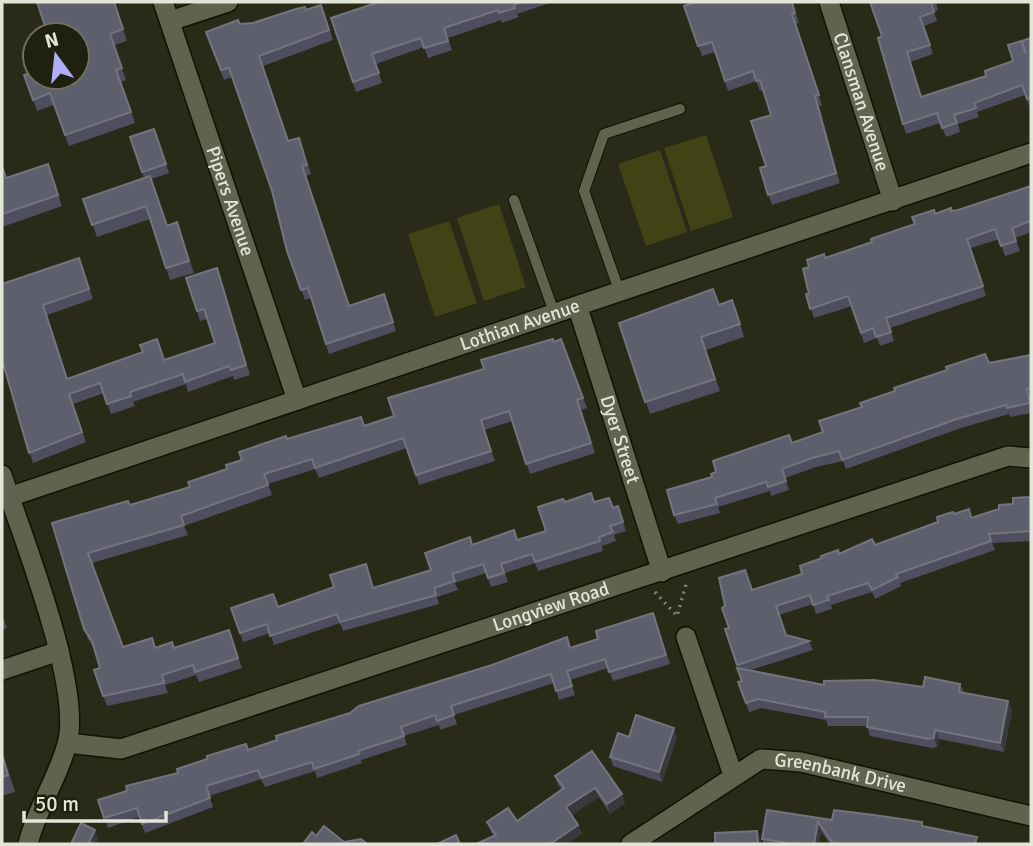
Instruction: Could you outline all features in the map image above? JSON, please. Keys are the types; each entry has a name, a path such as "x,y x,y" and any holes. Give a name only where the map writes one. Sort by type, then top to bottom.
{"street":[{"name":"Pipers Avenue","path":"163,2 297,400"},
{"path":"170,21 228,2"},
{"name":"Clansman Avenue","path":"829,2 893,201"},
{"name":"Lothian Avenue","path":"9,497 578,308 1031,153"},
{"name":"Dyer Street","path":"578,308 668,581"},
{"name":"Longview Road","path":"68,743 121,749 668,581 1008,456 1031,458"},
{"path":"2,475 59,651 71,700 68,743 28,844"},
{"path":"686,636 733,775"},
{"path":"2,670 59,651"},
{"name":"Greenbank Drive","path":"631,844 761,759 801,762 1031,816"}],"lane":[{"path":"620,293 584,191 604,134 680,109"},
{"path":"514,200 555,315"}],"path":[{"path":"648,593 668,581 687,581 677,616 655,591"}],"shaded area":[{"path":"706,135 733,217 691,231 664,148"},
{"path":"660,150 687,232 646,246 618,164"},
{"path":"499,204 526,287 484,301 457,218"},
{"path":"449,221 477,303 435,317 408,234"}],"building":[{"path":"37,2 114,2 123,29 110,34 122,68 116,70 131,112 65,135 50,93 33,100 30,91 91,91 91,21 43,21"},
{"path":"379,2 522,2 514,5 515,8 499,13 498,10 444,28 448,41 424,48 421,38 372,54 379,73 353,82 331,18"},
{"path":"696,2 792,2 795,13 792,14 819,95 815,96 836,173 768,195 760,168 766,166 751,121 771,115 760,80 756,81 753,71 725,81 712,42 698,46 684,6"},
{"path":"870,2 934,2 931,3 934,12 920,17 930,45 907,52 921,97 986,76 985,71 1013,61 1008,45 1021,41 1026,54 1022,41 1031,38 1031,97 1027,99 1022,85 974,103 976,108 954,115 957,123 942,128 937,113 903,124 878,38 882,36"},
{"path":"321,5 329,30 259,56 288,141 299,138 307,165 302,166 349,306 384,294 393,322 326,344 308,288 301,290 287,251 272,191 229,68 221,70 206,32 238,20 240,24 253,23 296,9 305,7 306,10"},
{"path":"154,129 166,164 142,172 130,137"},
{"path":"48,164 58,195 2,214 2,166 6,178"},
{"path":"150,176 167,226 177,222 189,261 166,268 146,206 92,225 83,199"},
{"path":"1031,186 1031,221 1012,228 1016,241 1001,246 995,229 967,239 983,286 886,318 891,332 876,337 873,328 861,333 848,296 810,309 803,269 809,267 807,260 824,254 825,258 872,242 871,239 915,224 912,217 934,210 935,214 951,208 951,211 958,210"},
{"path":"79,258 89,289 43,305 67,379 143,352 140,345 157,339 164,360 215,343 204,309 197,311 186,278 217,268 246,365 231,370 229,366 185,382 183,374 130,392 131,396 107,404 100,383 69,394 82,432 29,453 2,359 2,284"},
{"path":"713,289 719,305 732,300 740,324 701,337 715,379 645,402 619,323"},
{"path":"553,339 554,342 561,339 583,398 577,400 591,443 526,464 509,411 481,420 491,451 416,475 403,438 315,468 312,459 264,474 268,485 181,516 184,525 88,553 123,647 152,638 155,648 172,642 174,648 229,630 238,658 195,672 193,665 162,675 164,683 103,696 94,670 100,668 92,641 84,629 52,523 128,501 130,505 190,487 188,482 227,469 226,465 242,460 239,452 286,436 287,439 361,417 364,426 394,416 388,398 484,369 481,360"},
{"path":"985,354 989,363 1031,355 1031,388 1027,389 1030,403 1007,408 1006,405 957,419 842,460 839,451 812,458 782,469 786,481 768,487 766,482 715,498 717,504 674,515 667,490 712,477 711,474 716,472 713,461 789,435 792,443 823,432 819,421 862,407 860,403 895,391 894,388"},
{"path":"591,493 594,502 609,498 613,508 618,506 623,522 610,526 613,532 599,537 600,541 535,562 532,554 501,564 504,573 488,578 483,564 452,574 455,581 434,588 436,595 340,622 337,614 270,636 267,624 240,633 231,608 273,594 278,607 334,587 330,575 366,564 373,588 431,570 425,553 470,537 472,545 514,530 517,540 546,531 538,507"},
{"path":"1031,497 1031,531 989,534 991,541 896,574 898,577 872,590 868,583 827,596 829,600 813,605 810,595 776,606 786,635 809,641 737,665 725,629 729,628 722,608 725,606 719,578 745,570 752,590 802,574 800,566 822,558 821,556 838,550 839,554 872,539 875,545 938,522 937,517 969,509 971,518 999,509 999,505 1013,504 1013,498"},
{"path":"653,613 666,655 609,672 605,659 567,671 572,686 556,691 551,674 451,706 454,715 437,721 435,715 401,727 404,736 314,769 312,762 261,778 258,770 206,786 210,798 142,824 137,808 104,818 98,800 127,791 126,786 178,773 177,769 207,759 207,756 246,744 248,750 277,740 276,736 350,713 359,706 492,665 567,637 570,648 598,639 596,631"},
{"path":"737,668 824,685 824,681 874,680 923,687 925,677 960,684 959,692 1008,701 1000,743 935,730 934,738 929,739 867,727 868,717 825,717 825,712 758,699 746,703 738,682 742,681"},
{"path":"636,715 674,728 659,772 610,757 618,733 629,737"},
{"path":"592,751 622,794 607,804 595,788 566,807 578,825 550,844 476,844 496,835 487,822 508,808 517,821 564,788 555,776"},
{"path":"2,754 8,775 2,777"},
{"path":"767,810 832,820 834,810 874,815 922,822 922,826 977,837 975,844 833,844 818,822 814,844 795,844 762,839"},
{"path":"81,823 95,830 89,842 93,844 71,844"},
{"path":"324,826 344,842 361,839 367,844 303,844 312,832 316,836"},
{"path":"757,831 758,844 715,844 715,833"},
{"path":"456,835 460,844 437,844"}]}
